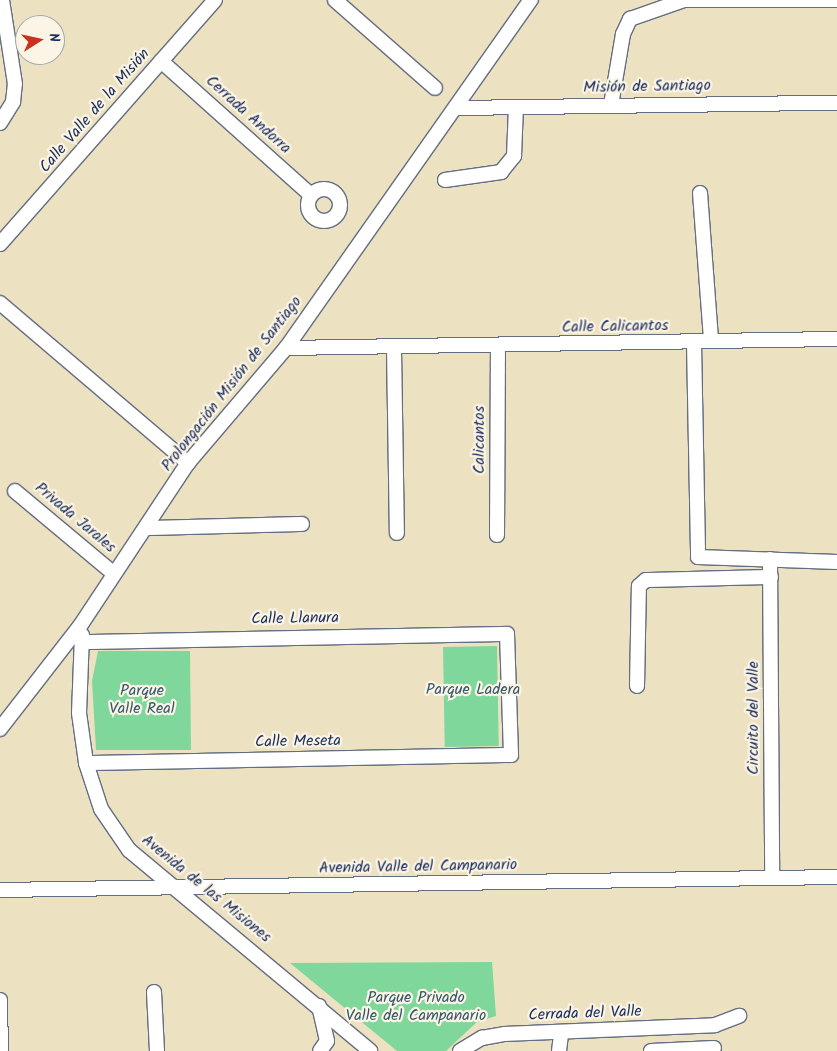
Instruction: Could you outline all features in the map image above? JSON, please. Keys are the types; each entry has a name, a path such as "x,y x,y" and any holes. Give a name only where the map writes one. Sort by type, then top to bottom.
{"street":[{"path":"0,123 13,102 15,84 2,0"},
{"name":"Calle Valle de la Misión","path":"0,244 216,0"},
{"path":"335,0 435,88"},
{"path":"612,105 623,34 630,19 684,0 837,0"},
{"name":"Prolongación Misión de Santiago","path":"0,729 80,626 112,572 148,528 188,463 286,348 457,108 530,1"},
{"name":"Cerrada Andorra","path":"161,61 311,195"},
{"name":"Misión de Santiago","path":"457,108 837,103"},
{"path":"445,180 501,172 514,156 516,107"},
{"path":"700,193 711,341"},
{"path":"0,303 188,463"},
{"name":"Calle Calicantos","path":"286,348 394,349 498,345 837,339"},
{"path":"694,343 698,556 837,562"},
{"name":"Calicantos","path":"497,535 498,345"},
{"path":"394,349 397,533"},
{"name":"Privada Jarales","path":"15,491 112,572"},
{"path":"148,528 302,524"},
{"name":"Circuito del Valle","path":"770,559 772,878"},
{"path":"638,686 638,586 646,580 771,577"},
{"name":"Avenida de las Misiones","path":"80,626 84,642 79,713 86,763 101,809 129,850 181,890 319,1005 370,1051"},
{"name":"Calle Llanura","path":"84,642 507,634 511,755"},
{"name":"Calle Meseta","path":"86,763 511,755"},
{"name":"Avenida Valle del Campanario","path":"0,890 181,890 837,877"},
{"path":"154,992 157,1051"},
{"path":"0,1000 1,1047"},
{"path":"319,1005 327,1041 320,1051"},
{"name":"Cerrada del Valle","path":"460,1051 484,1044 561,1034 715,1025 739,1016"},
{"path":"651,1051 714,1049 715,1025"},
{"path":"559,1051 561,1034"}],"green space":[{"name":"Parque Ladera","path":"497,646 499,746 445,747 443,647"},
{"name":"Parque Valle Real","path":"98,651 190,651 191,750 96,750 92,681"},
{"name":"Parque Privado Valle del Campanario","path":"492,962 496,1016 477,1022 446,1051 397,1051 290,963"}]}
